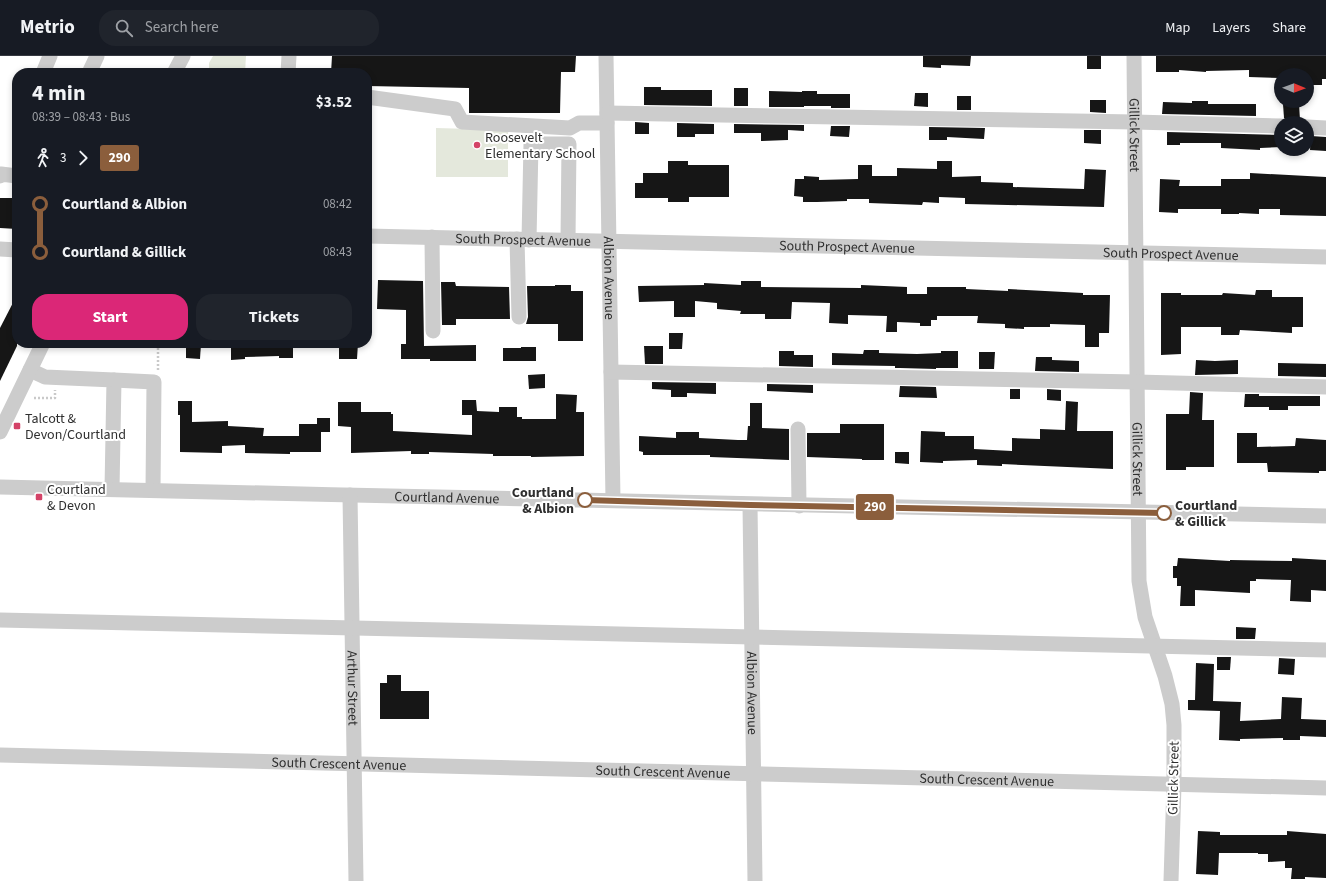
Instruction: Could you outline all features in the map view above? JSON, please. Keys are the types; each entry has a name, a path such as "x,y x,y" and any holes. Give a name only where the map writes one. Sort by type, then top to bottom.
{"street":[{"path":"91,68 97,56"},
{"path":"177,68 183,56"},
{"path":"288,68 289,56"},
{"name":"Albion Avenue","path":"606,56 613,500"},
{"name":"Gillick Street","path":"1134,56 1139,581 1145,616 1166,676 1172,704 1174,725 1174,785 1171,881"},
{"path":"372,98 455,109 462,122 570,128 579,123 607,118 1135,122 1274,126"},
{"path":"1314,127 1326,128"},
{"path":"519,317 523,240 531,144 569,144 568,240"},
{"path":"1,175 12,176"},
{"name":"South Prospect Avenue","path":"372,236 1326,257"},
{"path":"432,237 433,331"},
{"path":"0,249 12,250"},
{"path":"0,432 41,348"},
{"path":"30,370 45,377 154,382 153,490"},
{"path":"611,372 1326,386"},
{"path":"112,489 114,380"},
{"path":"798,429 799,506"},
{"name":"Courtland Avenue","path":"0,487 613,500 750,505 1326,516"},
{"name":"Arthur Street","path":"350,495 356,881"},
{"name":"Albion Avenue","path":"750,505 755,881"},
{"path":"0,620 1326,650"},
{"name":"South Crescent Avenue","path":"0,755 1326,788"}],"path":[{"path":"154,382 157,376 158,348"},
{"path":"34,398 55,398 55,377"}],"shaded area":[{"path":"213,56 246,56 245,68 209,68 209,63"},
{"path":"436,128 508,130 508,177 436,177"}],"building":[{"path":"332,56 576,56 575,72 561,72 560,113 469,113 469,88 372,86 372,68 331,68"},
{"path":"923,56 971,56 970,66 941,65 941,68 923,67"},
{"path":"1087,56 1101,56 1101,69 1087,69"},
{"path":"1156,56 1326,56 1326,79 1322,79 1322,85 1314,85 1314,68 1274,68 1274,78 1249,77 1249,70 1206,72 1179,70 1179,72 1156,72"},
{"path":"644,87 661,87 661,90 712,90 712,106 644,105"},
{"path":"734,88 748,88 748,106 734,106"},
{"path":"769,91 817,91 817,94 850,94 850,108 831,108 831,106 769,107"},
{"path":"915,93 928,93 928,107 914,106"},
{"path":"957,96 971,96 971,110 957,110"},
{"path":"1090,100 1106,100 1106,113 1090,112"},
{"path":"1192,101 1208,101 1208,104 1256,104 1256,116 1162,114 1163,102 1192,103"},
{"path":"1283,108 1299,108 1300,116 1284,116"},
{"path":"635,122 649,123 649,134 635,134"},
{"path":"677,123 714,124 714,134 695,134 695,137 677,137"},
{"path":"734,124 804,125 804,131 788,130 788,140 761,141 761,133 734,133"},
{"path":"831,126 850,126 849,137 830,136"},
{"path":"929,127 985,128 984,139 947,137 947,140 929,140"},
{"path":"1084,130 1101,130 1101,144 1084,143"},
{"path":"1167,132 1274,135 1274,147 1260,148 1260,150 1221,148 1221,143 1180,143 1180,145 1167,145"},
{"path":"1314,136 1326,137 1326,151 1314,150"},
{"path":"668,161 688,161 688,165 729,165 729,197 689,197 689,202 668,202 668,198 635,198 635,183 643,183 643,173 668,173"},
{"path":"937,161 952,161 952,177 981,176 981,182 1013,183 1013,187 1084,189 1085,169 1106,170 1104,207 965,204 965,198 939,197 939,203 923,202 922,205 869,203 869,199 803,202 803,197 794,196 795,179 804,179 804,176 819,177 819,180 858,179 858,165 872,165 872,176 897,176 897,168 937,169"},
{"path":"1250,173 1326,177 1326,216 1280,215 1280,209 1259,209 1259,214 1221,214 1221,209 1178,209 1178,213 1159,212 1160,179 1180,180 1179,186 1221,186 1221,179 1250,179"},
{"path":"0,198 12,198 12,229 0,228"},
{"path":"378,280 423,281 424,346 476,345 476,361 430,361 430,359 401,359 401,344 406,344 406,310 377,309"},
{"path":"741,281 761,281 761,287 861,288 861,285 907,287 907,294 927,294 927,287 966,287 966,289 1008,291 1008,289 1083,293 1083,295 1110,295 1109,333 1099,333 1099,347 1085,347 1085,325 1050,324 1050,327 1024,327 1024,329 1005,328 1005,324 977,323 978,316 937,316 937,320 931,320 931,326 920,326 920,323 897,322 897,332 886,332 887,316 848,315 848,324 829,323 830,303 792,302 791,319 765,319 765,314 740,314 741,311 717,309 717,303 695,301 695,317 674,317 674,301 639,302 638,286 704,285 704,283 741,285"},
{"path":"441,282 455,282 456,286 509,287 510,319 456,319 456,325 442,325"},
{"path":"571,285 571,291 583,291 583,341 558,341 558,324 526,324 528,317 527,286"},
{"path":"1256,290 1272,290 1272,297 1303,297 1303,327 1292,327 1292,333 1240,330 1239,335 1221,335 1221,327 1181,327 1181,354 1161,355 1161,293 1181,293 1181,295 1222,295 1223,293 1255,295"},
{"path":"12,305 12,348 16,348 0,381 0,328"},
{"path":"669,333 683,333 682,349 669,349"},
{"path":"644,346 663,346 663,364 645,364"},
{"path":"536,347 536,361 503,361 503,348"},
{"path":"186,348 201,348 200,359 186,358"},
{"path":"231,348 293,348 293,358 279,358 279,356 245,357 245,359 231,360"},
{"path":"339,348 358,348 357,359 339,359"},
{"path":"864,350 879,350 879,353 917,354 941,353 941,351 958,351 958,368 936,369 895,368 895,366 832,365 832,353 863,354"},
{"path":"779,351 794,351 794,355 813,355 813,367 779,366"},
{"path":"979,352 995,352 994,369 979,369"},
{"path":"1036,357 1052,357 1052,360 1079,361 1079,372 1035,371"},
{"path":"1196,360 1238,360 1238,374 1195,375"},
{"path":"1278,363 1326,364 1326,377 1278,376"},
{"path":"545,374 545,388 529,389 528,375"},
{"path":"652,382 716,383 716,394 687,393 687,397 671,397 671,390 652,389"},
{"path":"767,384 813,385 813,393 767,391"},
{"path":"900,386 936,387 937,398 899,397"},
{"path":"1010,389 1020,389 1020,399 1010,399"},
{"path":"1047,389 1061,390 1061,401 1047,400"},
{"path":"1190,392 1203,393 1202,420 1214,420 1214,467 1186,467 1186,470 1166,470 1166,414 1189,414"},
{"path":"556,394 577,395 576,412 584,412 584,456 531,457 429,452 429,454 411,454 411,451 351,453 351,427 338,426 338,402 361,402 361,412 391,412 391,414 393,414 393,431 472,435 472,415 462,415 462,400 476,400 477,411 499,412 499,407 517,407 517,417 522,417 522,419 556,419"},
{"path":"1245,394 1259,394 1259,396 1320,396 1320,406 1288,406 1288,410 1269,410 1269,407 1244,407"},
{"path":"178,401 192,401 192,422 228,421 228,426 264,428 263,436 299,436 299,424 317,424 317,418 330,418 330,432 321,432 321,452 290,452 290,454 245,453 245,445 222,446 222,453 180,452 180,415 178,415"},
{"path":"1066,401 1078,402 1077,431 1113,431 1113,469 1002,464 1002,466 977,465 977,460 943,461 943,463 920,462 921,431 945,432 945,436 974,436 974,449 1012,451 1012,438 1040,439 1040,429 1065,430"},
{"path":"750,403 762,403 762,428 789,429 789,460 710,457 710,455 643,455 643,452 639,451 639,436 676,438 676,432 699,432 699,438 747,440 748,426 750,426"},
{"path":"840,424 884,424 884,460 807,457 807,433 840,433"},
{"path":"1237,433 1257,433 1257,447 1295,446 1296,438 1326,440 1326,471 1319,471 1319,473 1268,472 1267,463 1237,463"},
{"path":"895,452 909,452 909,464 895,463"},
{"path":"1178,558 1230,561 1292,561 1292,558 1326,560 1326,591 1311,590 1311,602 1290,601 1291,580 1256,579 1256,581 1250,581 1250,593 1195,590 1195,606 1180,606 1181,586 1177,586 1177,578 1173,578 1173,566 1177,566"},
{"path":"1236,627 1256,628 1255,639 1236,639"},
{"path":"1217,657 1231,657 1230,670 1217,670"},
{"path":"1279,658 1295,659 1294,675 1278,674"},
{"path":"1196,663 1214,664 1213,701 1241,702 1240,721 1281,719 1282,697 1302,698 1301,719 1326,720 1326,737 1300,736 1300,740 1283,740 1283,738 1240,739 1240,741 1219,740 1220,711 1188,710 1188,700 1195,700"},
{"path":"387,675 401,675 401,691 429,691 429,719 380,719 380,683 387,683"},
{"path":"1198,831 1220,832 1220,835 1287,835 1287,831 1326,834 1326,878 1305,877 1305,879 1291,879 1292,868 1285,868 1285,861 1268,862 1268,854 1258,853 1219,853 1218,875 1196,874"}],"bus line":[{"name":"290","path":"585,500 750,505 1164,513"}],"place":[{"name":"Roosevelt Elementary School","path":"477,145"},
{"name":"Talcott & Devon/Courtland","path":"17,426"},
{"name":"Courtland & Devon","path":"39,497"},
{"name":"Courtland & Albion","path":"585,500"},
{"name":"Courtland & Gillick","path":"1164,513"}]}
